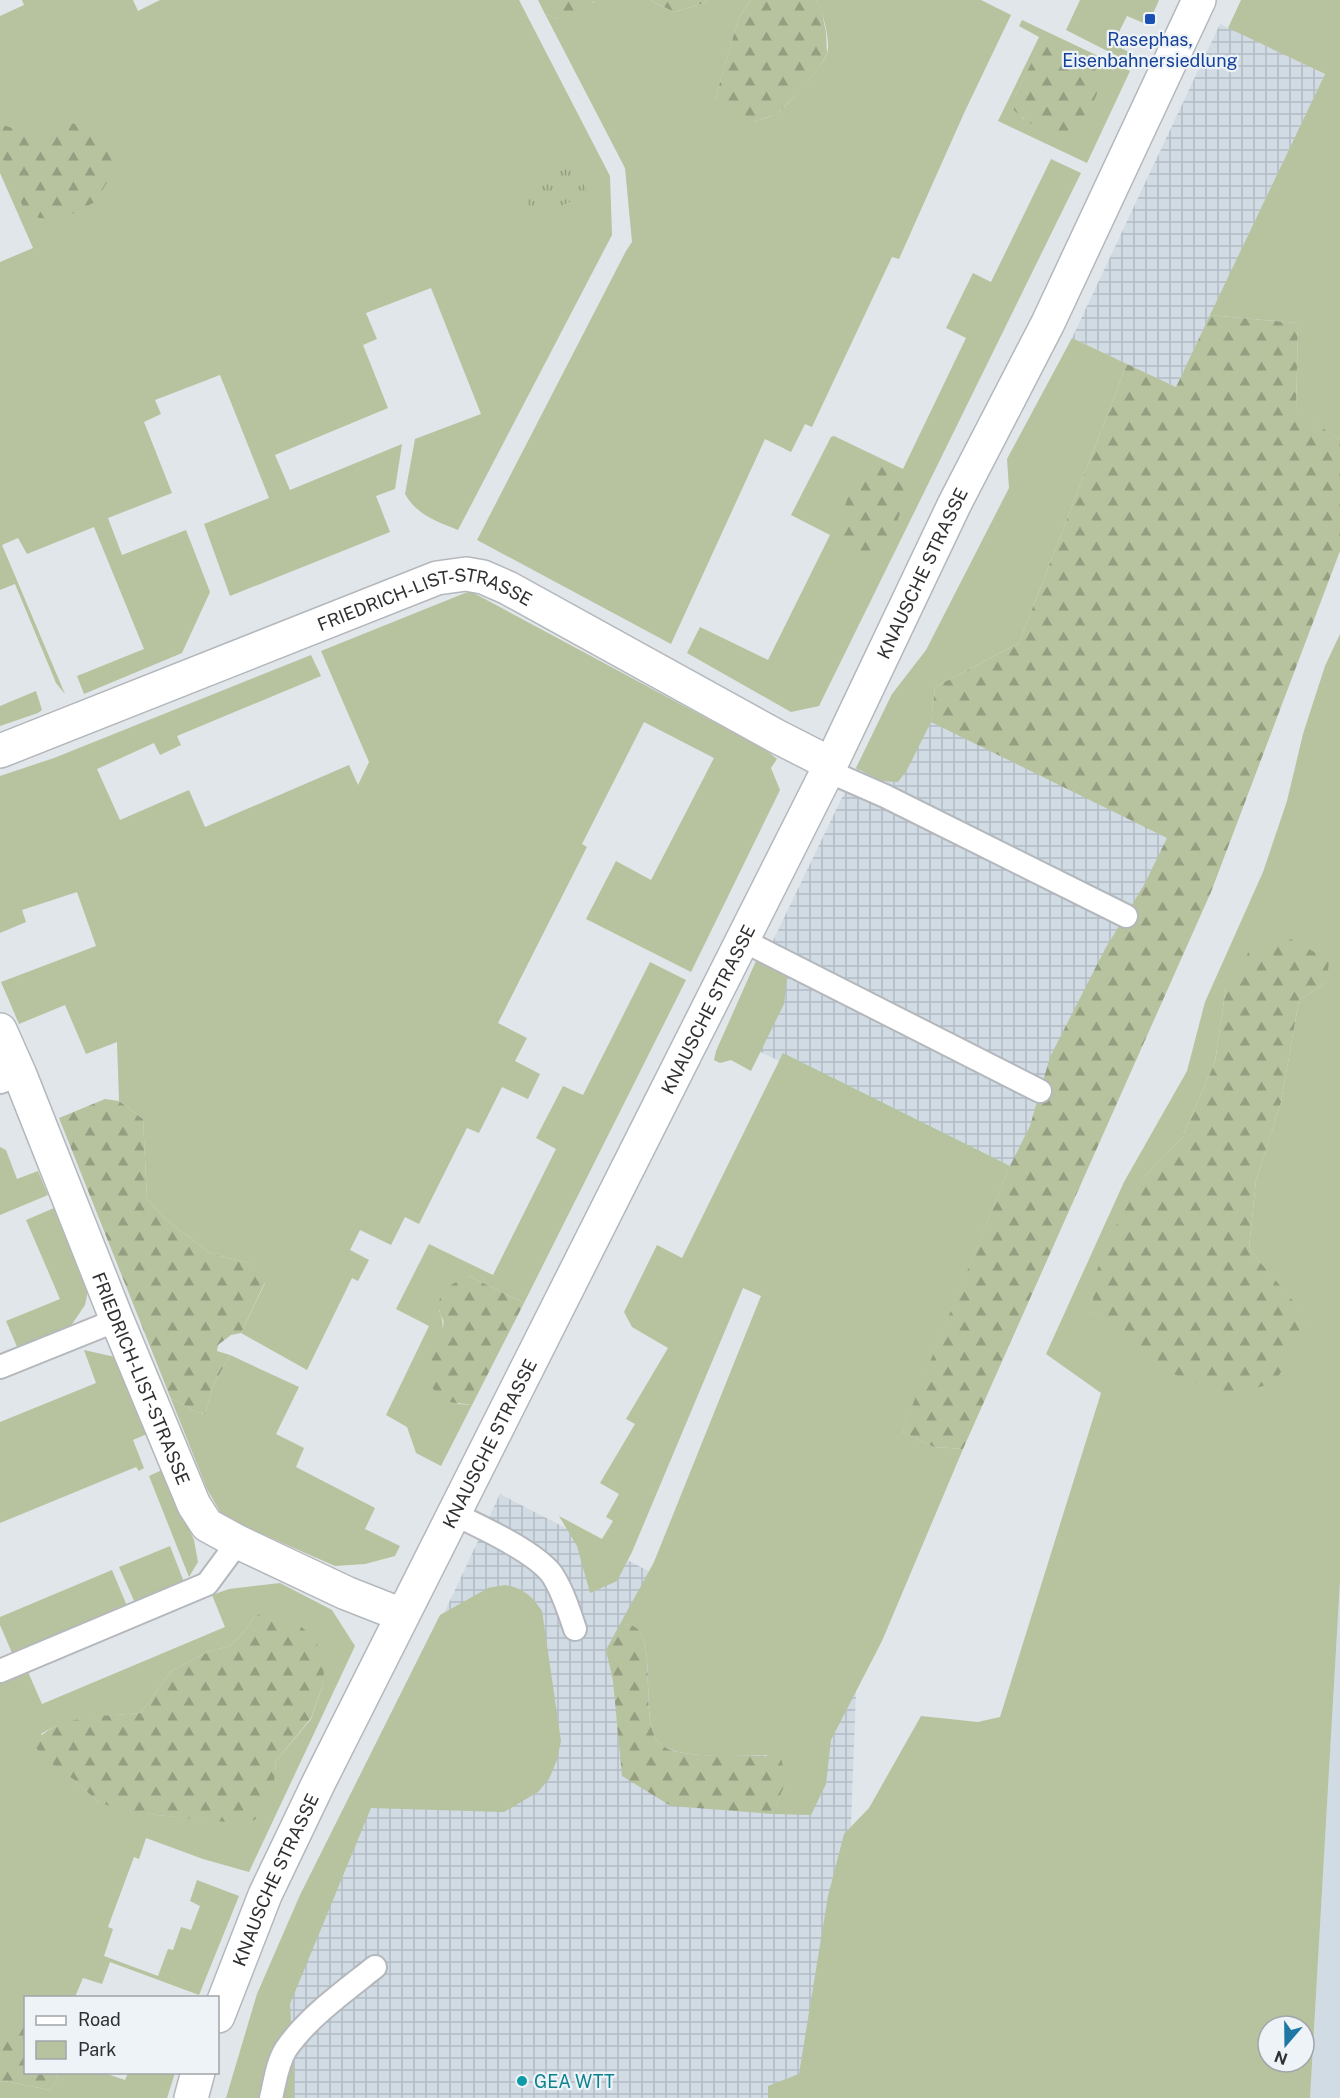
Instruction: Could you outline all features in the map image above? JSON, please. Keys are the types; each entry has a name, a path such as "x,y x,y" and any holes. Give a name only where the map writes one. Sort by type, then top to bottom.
{"street":[{"name":"KNAUSCHE STRASSE","path":"219,2013 265,1895 402,1615 830,768 960,493 1048,323 1199,0"},
{"name":"FRIEDRICH-LIST-STRASSE","path":"0,751 437,578 466,574 483,577 508,588 830,768"},
{"name":"FRIEDRICH-LIST-STRASSE","path":"0,1030 10,1079 117,1320 194,1505 207,1525 345,1593 402,1615"},
{"path":"191,2098 198,2074"}],"lane":[{"path":"830,768 1126,916"},
{"path":"742,940 1040,1091"},
{"path":"0,1367 117,1320"},
{"path":"454,1514 499,1536 533,1558 552,1575 566,1602 574,1629"},
{"path":"0,1671 207,1584 238,1542"},
{"path":"271,2098 277,2072 286,2050 316,2016 375,1967"}],"shaded area":[{"path":"1220,24 1325,74 1176,387 1072,338"},
{"path":"892,694 1183,834 1018,1176 727,1036"},
{"path":"500,1494 843,1672 856,1690 841,2098 239,2098 256,2014"},
{"path":"1340,1581 1340,2098 1310,2098 1311,2074 1316,2074 1315,2014"}],"green space":[{"path":"22,0 133,0 138,11 160,0 519,0 610,176 612,235 458,530 421,512 405,494 415,439 481,414 431,288 366,313 377,339 363,345 388,408 275,455 290,490 402,444 395,489 376,496 390,532 230,596 204,524 269,498 220,375 155,400 161,414 144,422 172,493 108,518 122,555 186,530 210,592 182,653 84,694 77,676 144,649 94,527 27,554 18,538 2,545 65,694 56,683 15,584 0,590 0,262 33,248 0,173 0,16 24,5"},
{"path":"538,0 594,1 584,13 557,19 545,14"},
{"path":"594,0 650,0 674,12 707,0 750,0 738,20 715,99 753,122 773,115 784,108 813,75 827,54 826,27 816,0 981,0 1011,15 899,259 892,257 812,427 805,424 791,452 765,439 671,644 477,540 632,242 625,168 545,14 557,19"},
{"path":"650,0 707,0 674,12"},
{"path":"750,0 816,0 821,8 826,32 827,54 800,91 777,114 753,122 724,119 715,99 738,20"},
{"path":"1080,0 1159,0 1148,25 1127,16 1113,44 1137,56 1133,64 1066,30"},
{"path":"1241,0 1340,0 1340,440 1296,411 1298,323 1210,315 1325,74 1228,28"},
{"path":"1022,20 1130,71 1087,163 998,121 1039,37 1019,26","holes":["1042,42 1054,132 1022,118 1015,96"]},
{"path":"1044,37 1051,37 1095,69 1099,79 1096,96 1088,111 1071,129 1065,132 1044,130 1024,119 1014,110 1015,96"},
{"path":"71,123 116,134 111,176 95,202 62,219 39,218 23,207 0,152 0,124 48,140"},
{"path":"1051,159 1081,173 819,706 791,712 687,653 700,627 768,660 830,535 791,515 831,437 834,436 903,469 966,338 946,328 973,273 991,282"},
{"path":"571,160 588,193 535,219 518,186"},
{"path":"1210,315 1298,323 1296,410 1340,440 1340,551 1211,892 963,1449 934,1447 902,1432 1010,1166 1030,1126 1050,1057 1105,949 1144,885 1167,838 931,722 935,687 1019,643 1127,364 1176,387"},
{"path":"1072,338 1127,364 1019,643 935,687 931,722 907,770 898,782 882,781 856,768 892,694 926,650 1009,488 1007,459"},
{"path":"867,465 892,468 906,481 900,514 891,534 877,550 867,556 846,545 835,525 847,501 846,485 855,481"},
{"path":"470,591 766,750 777,759 771,768 780,790 691,972 586,919 616,861 651,880 714,758 644,722 582,844 587,847 498,1023 527,1038 515,1061 540,1074 528,1099 502,1087 479,1133 467,1128 419,1224 405,1217 391,1245 360,1230 350,1250 369,1260 358,1281 352,1278 307,1370 241,1333 265,1283 248,1263 210,1253 165,1219 147,1199 143,1119 119,1101 117,1042 86,1054 65,1005 19,1024 1,982 96,946 77,892 22,910 26,922 0,933 0,776 54,758 311,655 321,676 177,736 181,745 160,755 154,743 97,769 120,820 189,790 205,827 349,765 358,785 369,762 321,651"},
{"path":"1340,634 1340,1581 1315,2014 1256,2014 1256,2074 1311,2074 1310,2098 768,2098 768,2086 799,2074 828,1896 844,1834 869,1808 921,1716 978,1722 1000,1717 1101,1393 1046,1354 1124,1182 1187,1071 1205,1002 1263,872 1287,801 1303,734 1325,666","holes":["1327,982 1299,1000 1281,1102 1256,1180 1249,1249 1310,1322 1124,1335 1092,1312 1143,1178 1182,1138 1215,1062 1226,987"]},
{"path":"36,691 42,710 0,726 0,706"},
{"path":"1285,936 1329,960 1327,982 1299,1000 1281,1102 1256,1180 1249,1249 1310,1321 1275,1382 1231,1396 1171,1373 1092,1312 1095,1275 1116,1226 1143,1178 1182,1138 1215,1062 1226,987 1252,947"},
{"path":"756,961 787,977 784,1004 751,1071 731,1060 720,1063 714,1060"},
{"path":"650,962 686,980 524,1303 469,1276 439,1311 443,1323 441,1333 427,1352 458,1404 472,1405 441,1466 416,1453 407,1427 386,1415 429,1326 396,1309 429,1244 493,1275 556,1149 536,1138 563,1086 583,1095"},
{"path":"783,1053 1010,1166 902,1432 934,1447 963,1449 882,1641 831,1740 826,1784 811,1815 772,1814 786,1782 767,1755 699,1755 663,1746 656,1738 649,1710 645,1643 636,1628 620,1624 654,1562 761,1296 743,1288 632,1552 617,1581 590,1593 577,1546 559,1516 602,1539 613,1521 606,1517 619,1494 600,1483 635,1424 626,1419 668,1348 632,1327 624,1312 657,1245 682,1258"},
{"path":"105,1099 119,1101 143,1119 147,1199 165,1219 210,1253 248,1263 260,1273 265,1282 241,1333 231,1335 218,1345 217,1351 230,1355 213,1386 205,1414 171,1399 59,1118"},
{"path":"0,1147 6,1150 17,1179 38,1171 48,1195 0,1215"},
{"path":"54,1208 88,1291 85,1305 68,1330 18,1349 6,1321 60,1299 26,1220"},
{"path":"469,1276 524,1303 472,1405 442,1401 430,1384 424,1364 428,1350 444,1324 439,1305 442,1293 451,1285"},
{"path":"84,1350 115,1357 147,1434 133,1440 144,1468 139,1471 136,1467 0,1523 0,1422 96,1383"},
{"path":"230,1355 299,1387 276,1434 304,1448 296,1467 375,1508 365,1529 400,1546 395,1556 365,1564 335,1566 223,1517 207,1489 171,1399 205,1414 213,1386"},
{"path":"162,1470 194,1540 198,1562 189,1577 149,1476"},
{"path":"170,1546 184,1582 135,1603 119,1567"},
{"path":"112,1570 127,1606 12,1653 0,1625 0,1617"},
{"path":"280,1583 332,1610 355,1646 249,1872 203,1859 146,1838 139,1859 134,1857 108,1927 113,1929 104,1956 158,1976 168,1949 173,1950 181,1927 191,1930 200,1906 190,1901 197,1880 239,1896 199,1995 110,1962 102,1984 83,1978 75,1996 24,1996 24,2051 0,2042 0,1684 28,1672 42,1704 225,1627 212,1595 229,1589","holes":["254,1617 324,1682 311,1719 276,1761 275,1772 249,1823 156,1815 98,1802 73,1779 41,1734 76,1720 141,1713 171,1671 210,1651 230,1646 244,1632"]},
{"path":"505,1585 527,1594 542,1611 561,1741 557,1760 549,1779 538,1792 504,1812 371,1808 290,2004 294,2098 226,2098 257,1994 300,1895 440,1615 488,1588"},
{"path":"270,1609 297,1623 315,1639 323,1660 324,1682 311,1718 276,1761 273,1794 257,1818 248,1824 156,1815 98,1802 73,1779 42,1757 34,1744 43,1734 68,1722 98,1716 141,1713 171,1671 210,1651 230,1646 244,1632 254,1617"},
{"path":"620,1624 636,1628 644,1643 651,1722 654,1735 660,1744 670,1750 700,1755 781,1757 786,1782 772,1814 671,1806 622,1776 613,1681 606,1650"},
{"path":"24,2026 24,2074 58,2074 57,2080 50,2090 0,2082 0,2028 7,2030"},
{"path":"58,2074 107,2074 125,2080 128,2074 175,2074 167,2098 0,2098 0,2082 50,2090 57,2080"}],"place":[{"name":"Rasephas, Eisenbahnersiedlung","path":"1150,19"},
{"name":"GEA WTT","path":"522,2081"}]}
